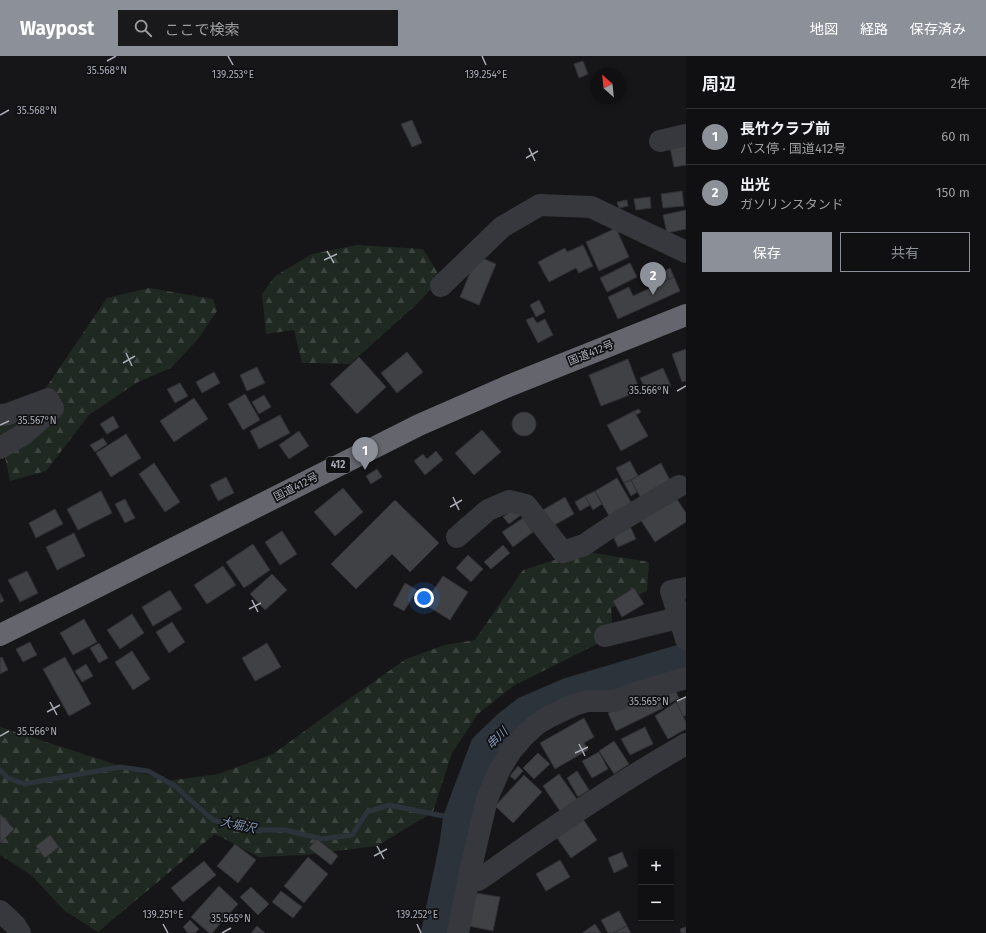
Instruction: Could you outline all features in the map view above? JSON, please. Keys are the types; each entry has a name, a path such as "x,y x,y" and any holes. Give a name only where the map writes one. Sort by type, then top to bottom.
{"highway":[{"name":"国道412号","path":"0,635 419,425 506,387 686,315"}],"street":[{"path":"660,141 686,135"},
{"path":"441,286 502,227 540,205 591,207 686,252"},
{"path":"0,415 8,414 48,399 53,408 24,434 0,448"},
{"path":"457,538 488,510 509,501 526,505 563,552 584,545 615,524 684,488"},
{"path":"686,588 671,591 683,616 686,638"},
{"path":"605,636 683,616"},
{"path":"458,933 486,799 500,769 511,751 523,737 537,724 574,705 587,701 615,701 631,694 686,678"},
{"path":"468,882 478,880 565,819 632,776 686,744"},
{"path":"0,911 20,933"}],"green space":[{"path":"357,245 423,249 441,278 418,303 350,364 302,363 294,330 266,334 262,294 275,276 312,254"},
{"path":"149,288 213,299 217,311 198,339 171,368 136,383 89,415 46,471 10,481 5,457 0,457 0,415 26,417 107,298"},
{"path":"582,551 649,562 647,591 611,608 613,636 513,686 478,714 452,753 433,812 377,846 304,855 259,857 215,834 98,932 65,911 31,875 0,855 0,727 167,781 218,774 273,754 406,659 445,645 475,640 523,570"}],"building":[{"path":"583,61 588,74 579,78 574,64"},
{"path":"412,120 422,143 412,147 401,124"},
{"path":"686,143 686,165 674,167 670,147"},
{"path":"682,191 684,206 663,208 661,194"},
{"path":"650,197 651,208 636,210 634,199"},
{"path":"627,200 628,206 619,208 617,202"},
{"path":"686,210 686,229 667,233 663,215"},
{"path":"616,228 629,257 599,271 586,242"},
{"path":"583,245 593,266 579,273 576,268 549,282 538,262 565,248 567,252"},
{"path":"477,256 496,264 479,305 460,297"},
{"path":"630,263 637,277 607,292 600,278"},
{"path":"670,268 674,277 669,280 665,271"},
{"path":"665,271 669,280 659,284 655,275"},
{"path":"674,277 680,291 618,319 608,297 629,287 633,296"},
{"path":"539,300 545,312 536,317 530,305"},
{"path":"533,317 537,323 545,319 553,335 538,343 526,320"},
{"path":"686,349 686,381 682,382 672,354"},
{"path":"407,352 423,372 397,393 381,373"},
{"path":"359,357 386,387 357,414 330,384"},
{"path":"628,359 640,391 601,406 589,375"},
{"path":"257,367 265,383 247,391 240,375"},
{"path":"663,368 671,386 649,396 640,378"},
{"path":"214,372 220,383 202,393 196,382"},
{"path":"180,383 188,396 175,403 167,389"},
{"path":"245,394 260,420 243,430 228,404"},
{"path":"264,395 271,407 259,414 252,402"},
{"path":"194,398 208,419 174,442 160,421"},
{"path":"639,409 641,412 636,415 634,411"},
{"path":"634,411 648,436 621,451 607,425"},
{"path":"524,412 532,416 536,424 532,432 524,436 516,432 512,424 516,416"},
{"path":"280,415 290,433 259,449 250,431"},
{"path":"113,416 119,427 107,434 100,424"},
{"path":"482,430 501,452 474,475 455,453"},
{"path":"299,431 309,446 289,459 279,445"},
{"path":"126,434 141,458 111,477 96,453"},
{"path":"103,438 107,444 95,452 90,445"},
{"path":"436,451 443,460 425,475 414,461 423,454 427,459"},
{"path":"630,461 638,476 624,483 616,468"},
{"path":"154,463 180,502 165,512 139,474"},
{"path":"661,463 673,486 643,502 631,480"},
{"path":"377,469 382,477 371,484 366,476"},
{"path":"226,477 234,493 218,501 210,485"},
{"path":"617,478 632,504 609,516 595,491"},
{"path":"631,480 637,492 631,496 624,483"},
{"path":"343,488 363,512 335,536 314,512"},
{"path":"101,491 112,513 78,530 67,509"},
{"path":"595,491 602,504 593,510 585,496"},
{"path":"585,496 590,505 580,511 575,502"},
{"path":"675,496 686,513 686,522 655,542 640,519"},
{"path":"565,497 574,514 551,527 541,511"},
{"path":"125,499 135,518 125,523 115,504"},
{"path":"395,500 439,543 410,572 392,554 356,589 331,564"},
{"path":"515,508 521,515 509,524 503,517"},
{"path":"55,509 63,524 36,538 29,523"},
{"path":"523,518 533,532 513,547 502,532"},
{"path":"630,526 636,539 618,547 612,534"},
{"path":"282,531 297,554 280,565 265,542"},
{"path":"74,533 85,556 57,570 46,547"},
{"path":"253,544 270,570 244,588 226,562"},
{"path":"503,545 510,553 491,569 484,562"},
{"path":"468,555 483,569 471,582 456,568"},
{"path":"223,566 236,585 207,604 194,585"},
{"path":"27,571 38,593 20,602 8,580"},
{"path":"272,574 287,590 265,610 250,594"},
{"path":"443,576 468,592 450,620 424,604"},
{"path":"405,583 417,590 404,611 393,605"},
{"path":"634,588 644,604 622,617 613,601"},
{"path":"170,590 182,609 153,626 142,607"},
{"path":"0,593 4,601 0,603"},
{"path":"132,614 144,633 120,649 107,630"},
{"path":"84,619 97,642 73,655 60,633"},
{"path":"172,622 185,642 169,653 156,632"},
{"path":"30,642 37,655 23,662 16,649"},
{"path":"99,643 108,658 99,663 90,648"},
{"path":"267,643 281,667 255,681 242,658"},
{"path":"132,651 150,679 133,690 115,662"},
{"path":"2,657 8,670 0,674 0,658"},
{"path":"65,657 91,704 69,716 43,669"},
{"path":"86,664 93,676 82,682 75,671"},
{"path":"675,690 679,698 667,705 662,698"},
{"path":"643,696 648,706 660,700 663,708 616,731 608,713"},
{"path":"686,697 686,715 683,717 676,702"},
{"path":"676,702 686,722 686,729 668,739 655,716"},
{"path":"584,718 594,737 584,743 588,750 555,769 540,743"},
{"path":"645,727 653,744 630,755 621,739"},
{"path":"614,741 629,764 614,774 599,751"},
{"path":"599,752 608,769 592,778 582,761"},
{"path":"538,753 550,764 534,779 523,768"},
{"path":"518,766 523,771 515,780 510,776"},
{"path":"577,771 589,790 578,797 567,778"},
{"path":"559,774 579,802 562,814 543,786"},
{"path":"524,775 542,792 513,823 495,806"},
{"path":"0,814 14,829 0,843"},
{"path":"583,819 597,840 571,858 557,838"},
{"path":"50,835 59,847 45,858 36,846"},
{"path":"317,839 338,856 331,865 309,848"},
{"path":"235,844 256,860 238,883 217,866"},
{"path":"622,852 628,866 614,873 608,858"},
{"path":"308,857 328,874 304,903 284,886"},
{"path":"560,860 570,877 546,891 536,874"},
{"path":"204,861 216,875 183,902 171,888"},
{"path":"219,886 238,904 212,933 209,933 191,917"},
{"path":"251,887 269,904 258,915 240,897"},
{"path":"281,891 302,907 293,918 272,902"},
{"path":"476,893 500,897 493,931 469,926"},
{"path":"619,911 627,926 613,933 608,933 601,920"},
{"path":"190,920 199,929 195,933 188,933 183,927"},
{"path":"595,924 601,933 582,933"},
{"path":"257,926 265,933 251,933"},
{"path":"627,926 631,933 613,933"},
{"path":"686,927 686,933 681,933 680,929"}],"waterway":[{"name":"串川","path":"436,933 454,847 458,819 485,747 508,725 526,711 568,693 686,658"},
{"name":"大堀沢","path":"0,770 8,778 24,784 120,767 148,771 175,786 213,820 250,830 285,830 322,839 352,835 367,812 389,805 458,819"}],"place":[{"name":"出光","path":"653,295"},
{"name":"長竹クラブ前","path":"365,470"}]}
